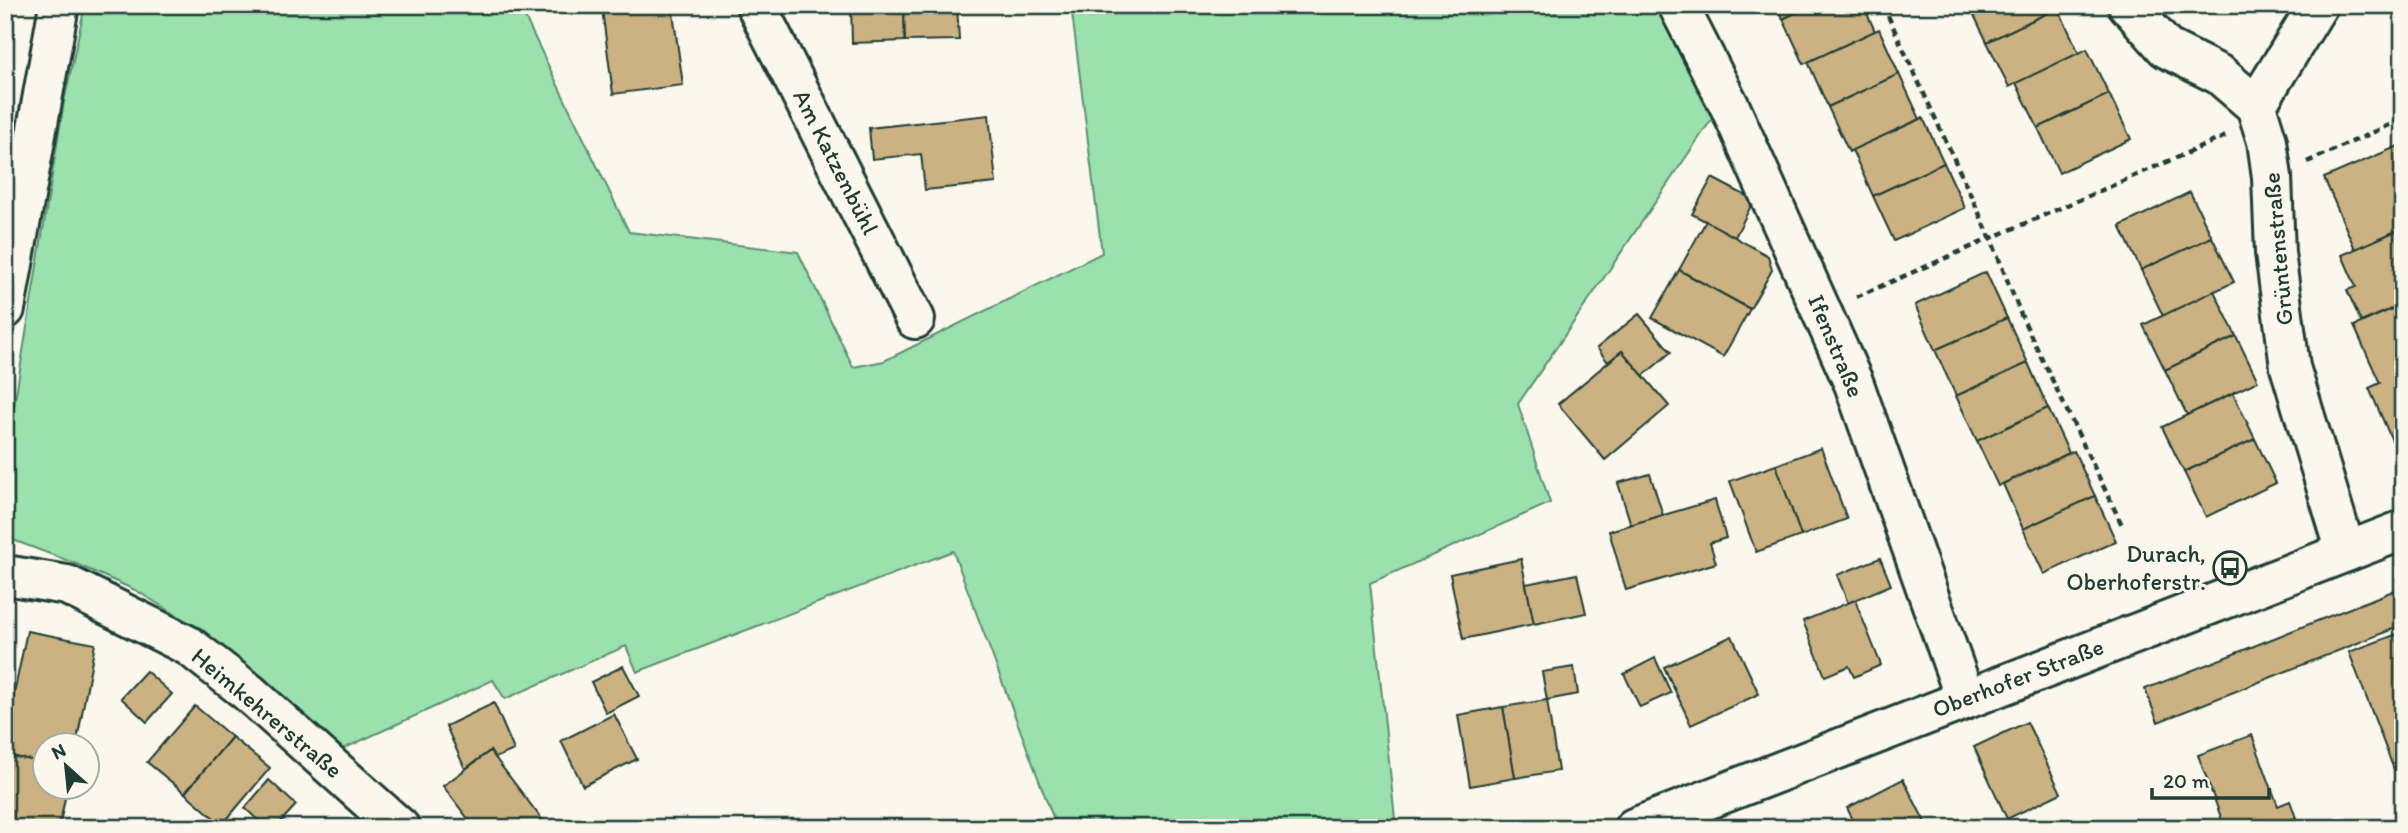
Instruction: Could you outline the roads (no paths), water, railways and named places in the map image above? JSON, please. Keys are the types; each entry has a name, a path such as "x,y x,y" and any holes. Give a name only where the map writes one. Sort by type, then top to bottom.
{"street":[{"path":"5,309 59,5"},
{"name":"Am Katzenbühl","path":"755,5 915,319"},
{"name":"Ifenstraße","path":"1678,5 1730,107 1854,384 1965,698"},
{"path":"2128,5 2166,48 2220,75 2259,114 2318,5"},
{"name":"Grüntenstraße","path":"2259,114 2267,141 2272,177 2275,253 2290,367 2346,552"},
{"name":"Oberhofer Straße","path":"1634,828 2403,530"},
{"name":"Heimkehrerstraße","path":"5,575 67,585 189,646 248,692 400,828"}],"place":[{"name":"Durach, Oberhoferstr.","path":"2230,568"}]}
